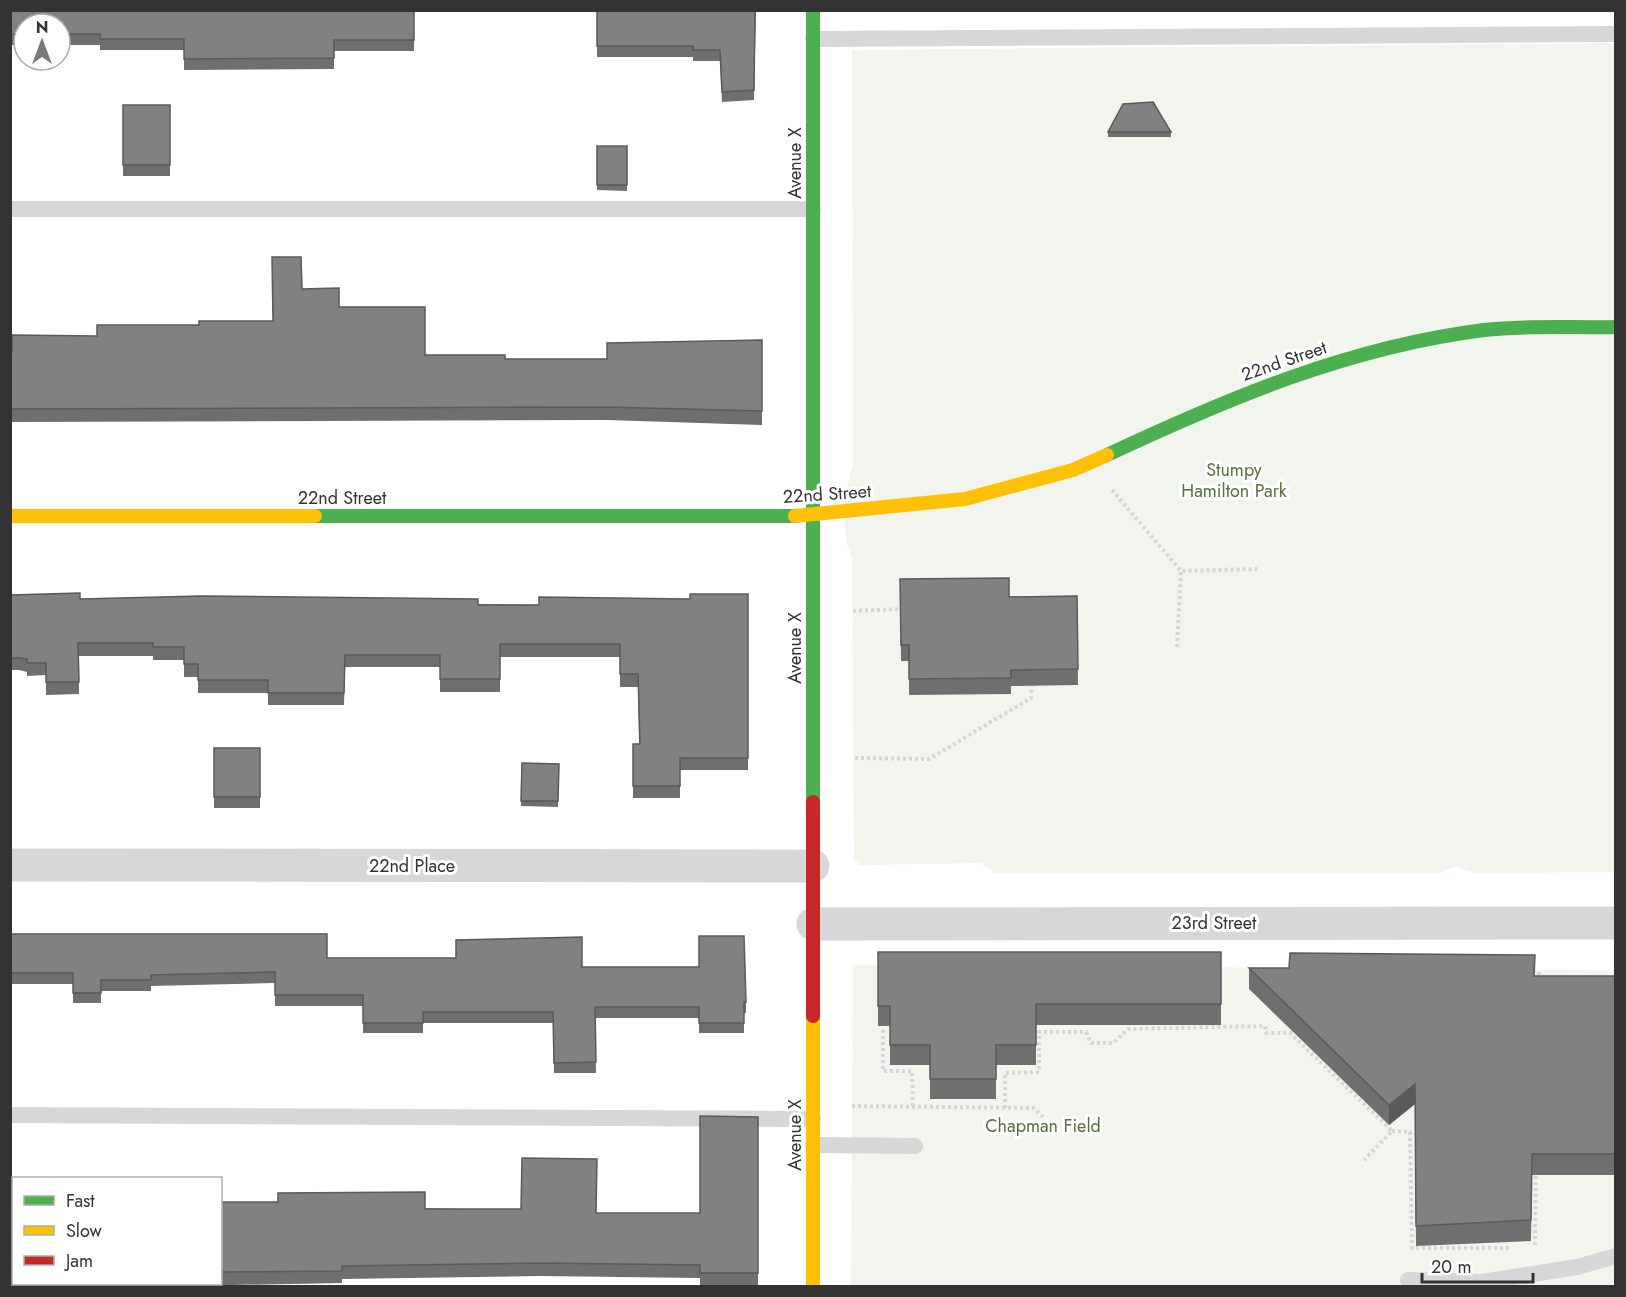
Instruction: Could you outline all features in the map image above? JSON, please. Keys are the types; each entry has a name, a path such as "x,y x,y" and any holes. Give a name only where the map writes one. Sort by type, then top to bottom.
{"street":[{"name":"Avenue X","path":"813,10 813,1287"},
{"name":"22nd Street","path":"10,516 813,516 966,499 1073,470 1192,415 1294,374 1397,345 1486,330 1616,327"},
{"name":"22nd Place","path":"10,865 813,866"},
{"name":"23rd Street","path":"813,924 1616,923"}],"lane":[{"path":"813,39 1616,34"},
{"path":"10,208 813,208"},
{"path":"10,1115 813,1119"},
{"path":"813,1144 915,1146"},
{"path":"1408,1280 1482,1282 1577,1267 1616,1256"}],"path":[{"path":"1110,487 1181,571 1177,647"},
{"path":"1181,571 1258,569"},
{"path":"853,610 901,609"},
{"path":"855,758 928,759 1031,698 1032,686"},
{"path":"1539,970 1539,993"},
{"path":"1005,1108 1005,1073 1040,1072 1040,1032 1086,1032 1091,1043 1113,1043 1128,1029 1265,1026 1266,1033 1290,1033 1392,1131 1410,1132 1412,1248 1512,1248"},
{"path":"883,1030 883,1071 912,1071 913,1108"},
{"path":"852,1106 1034,1108 1043,1117"},
{"path":"1364,1160 1392,1131"},
{"path":"1524,1248 1535,1248 1536,1167"}],"green space":[{"name":"Stumpy Hamilton Park","path":"1615,43 1615,872 1476,873 1455,867 1439,873 995,873 981,863 860,865 854,860 852,557 848,548 845,524 846,498 853,464 852,50"},
{"name":"Chapman Field","path":"853,965 1615,970 1615,1286 851,1286"}],"building":[{"path":"10,10 414,10 414,40 334,40 334,58 184,59 184,39 100,39 100,34 72,34 72,12 12,12 12,34 10,34"},
{"path":"597,10 755,10 754,90 722,92 720,50 693,50 693,46 597,46"},
{"path":"1153,102 1171,132 1108,132 1123,104"},
{"path":"123,105 170,105 170,165 123,165"},
{"path":"597,146 627,146 627,185 597,185"},
{"path":"272,257 301,257 302,289 339,288 339,307 425,307 425,355 505,355 505,359 607,359 607,343 762,340 762,411 607,407 10,409 12,335 97,336 97,325 199,325 199,321 273,321"},
{"path":"1009,578 1009,597 1077,596 1078,669 1011,670 1011,678 909,679 909,645 901,645 900,579"},
{"path":"80,593 80,599 201,596 478,599 478,605 539,605 539,597 690,599 690,594 748,594 748,758 680,758 680,786 633,786 633,744 640,744 638,674 620,674 620,644 500,644 500,679 440,679 440,655 345,655 344,693 268,693 268,680 198,680 198,664 184,664 184,647 153,647 153,643 78,643 79,682 46,682 46,663 27,663 27,659 10,658 10,595"},
{"path":"214,748 260,748 260,797 214,797"},
{"path":"522,763 559,764 558,801 521,801"},
{"path":"10,934 327,934 327,958 456,958 456,940 582,937 582,967 699,967 699,936 744,936 746,1002 744,1002 744,1023 699,1023 699,1007 595,1007 596,1062 554,1063 553,1012 423,1012 423,1023 363,1023 363,995 275,995 275,972 151,975 151,980 101,980 101,993 73,993 73,973 10,973"},
{"path":"878,952 1221,952 1221,1004 1036,1004 1036,1045 996,1045 996,1079 930,1079 930,1045 890,1045 890,1006 878,1006"},
{"path":"1290,953 1535,955 1534,976 1616,976 1616,1154 1532,1154 1531,1220 1416,1226 1415,1084 1389,1105 1249,968 1289,968"},
{"path":"700,1116 758,1117 758,1273 700,1273 700,1265 540,1263 342,1266 342,1271 222,1272 222,1202 278,1202 278,1193 425,1192 425,1209 521,1209 522,1158 597,1159 596,1213 700,1213"},
{"path":"10,1221 12,1221 12,1251 10,1251"}],"traffic: fast":[{"path":"813,10 813,802"},
{"path":"1107,455 1244,395 1338,362 1385,349 1434,338 1500,328 1616,327"},
{"path":"315,516 795,516"}],"traffic: slow":[{"path":"795,516 965,499 1073,470 1107,455"},
{"path":"10,516 315,516"},
{"path":"813,1016 813,1286"}],"traffic: jam":[{"path":"813,802 813,1016"}]}
